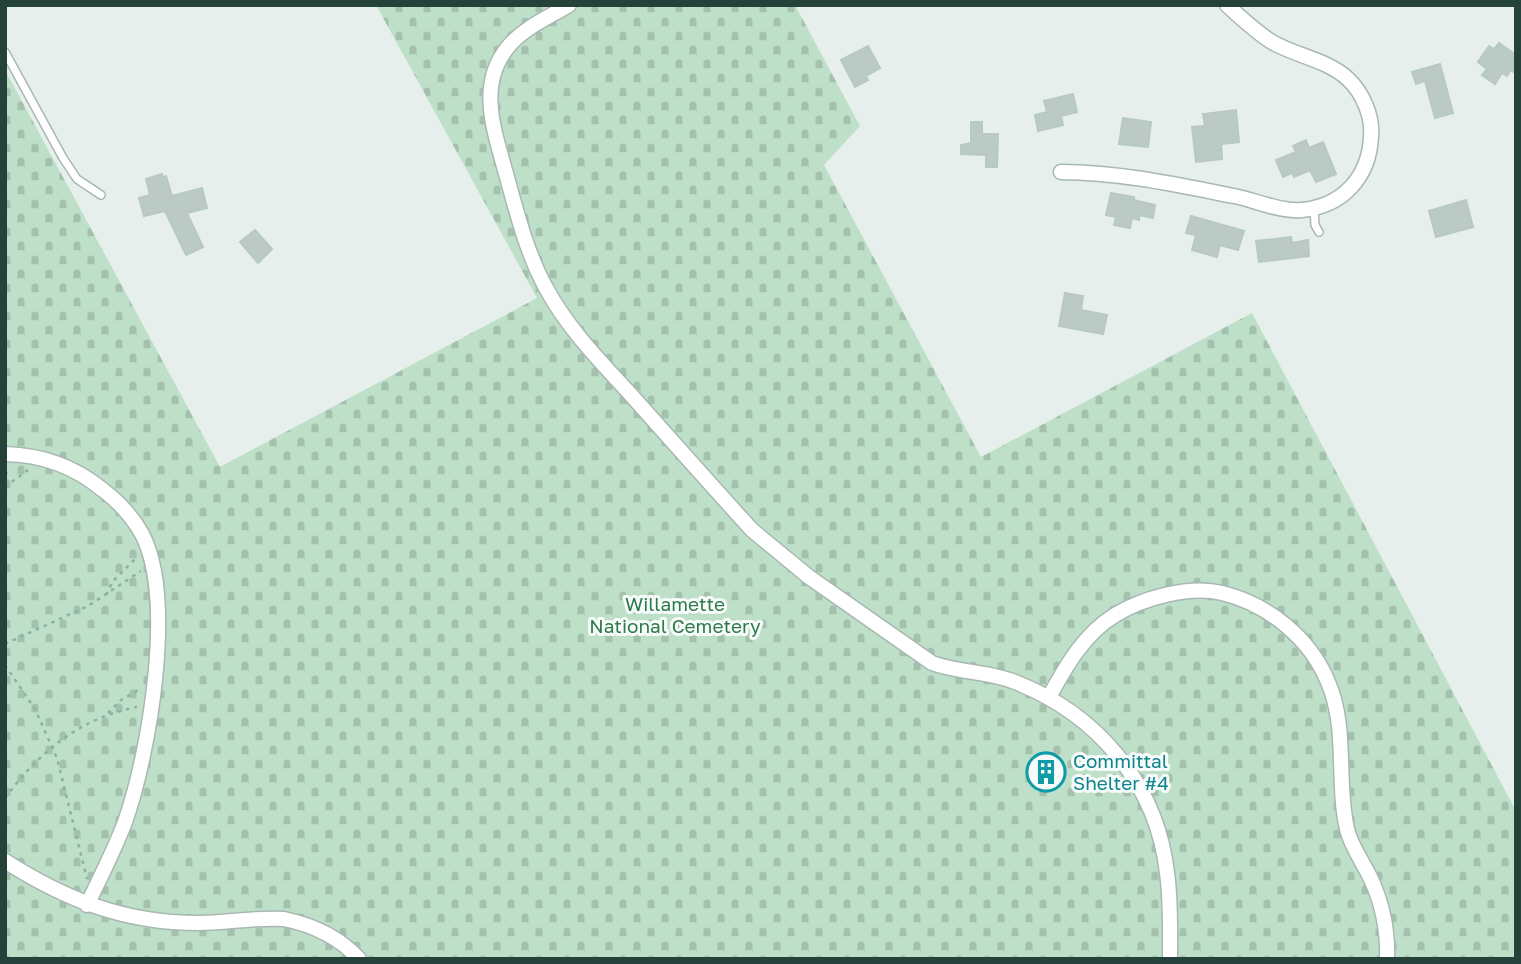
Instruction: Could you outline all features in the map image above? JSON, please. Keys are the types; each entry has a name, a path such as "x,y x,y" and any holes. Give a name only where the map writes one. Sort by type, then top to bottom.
{"street":[{"path":"569,5 527,30 507,47 497,64 490,94 492,124 524,237 545,287 562,314 583,342 777,553 932,663 946,668 1002,677 1049,696 1100,735 1123,760 1153,816 1167,871 1170,959"},
{"path":"1061,172 1092,172 1236,196 1298,210 1314,208 1345,194 1362,176 1369,151 1371,125 1362,100 1348,79 1335,70 1271,41 1227,5"},
{"path":"5,454 29,454 75,470 117,500 132,518 152,563 157,619 152,705 144,753 129,810 89,900"},
{"path":"1049,696 1069,660 1091,634 1113,616 1160,596 1188,592 1220,592 1267,612 1288,626 1317,661 1329,682 1339,725 1344,811 1348,831 1380,902 1388,944 1387,959"},
{"path":"5,861 47,886 137,917 174,922 284,919 318,929 348,947 359,959"}],"lane":[{"path":"5,52 77,179 101,195"},
{"path":"1314,208 1315,225 1319,232"}],"path":[{"path":"5,487 41,457"},
{"path":"106,595 113,580 147,548"},
{"path":"5,644 58,622 106,595 152,563"},
{"path":"5,665 35,709 52,746 89,900"},
{"path":"5,798 29,768 52,746 73,731 107,714 132,692 154,682"},
{"path":"107,714 152,705"}],"green space":[{"name":"Willamette National Cemetery","path":"376,5 795,5 860,126 824,165 981,457 1252,313 1516,811 1516,959 5,959 5,70 220,467 537,298"}],"building":[{"path":"1499,43 1516,55 1516,74 1511,70 1507,76 1502,73 1495,84 1482,75 1487,69 1478,62 1489,46 1494,49"},
{"path":"868,46 880,68 866,76 868,80 855,87 841,60"},
{"path":"1440,64 1453,113 1435,118 1425,81 1416,84 1412,72"},
{"path":"1073,94 1077,112 1061,116 1063,125 1038,131 1035,115 1047,112 1044,101"},
{"path":"1236,110 1239,142 1221,144 1222,159 1196,162 1192,127 1205,126 1203,114"},
{"path":"1123,118 1151,122 1148,147 1119,144"},
{"path":"971,122 982,122 982,134 998,134 997,167 986,167 986,155 961,154 961,145 971,143"},
{"path":"1306,140 1309,148 1323,142 1336,174 1316,182 1310,170 1294,177 1292,173 1283,177 1276,160 1296,152 1293,146"},
{"path":"162,174 162,177 166,176 172,196 202,188 207,208 187,213 203,247 186,255 165,211 144,216 139,198 150,195 146,179"},
{"path":"1111,193 1134,197 1134,200 1155,205 1153,218 1139,215 1139,220 1132,218 1130,228 1114,225 1116,217 1106,215"},
{"path":"1466,200 1473,227 1436,237 1429,211"},
{"path":"1191,216 1244,231 1238,250 1220,245 1217,257 1192,250 1196,235 1186,233"},
{"path":"255,230 272,249 258,263 240,242"},
{"path":"1291,237 1292,243 1308,240 1309,256 1259,262 1256,241"},
{"path":"1065,293 1083,296 1081,310 1107,315 1103,334 1059,326"},
{"name":"Committal Shelter #4","path":"1050,761 1057,776 1042,782 1035,768"}],"place":[{"name":"Committal Shelter #4","path":"1046,772"}]}
